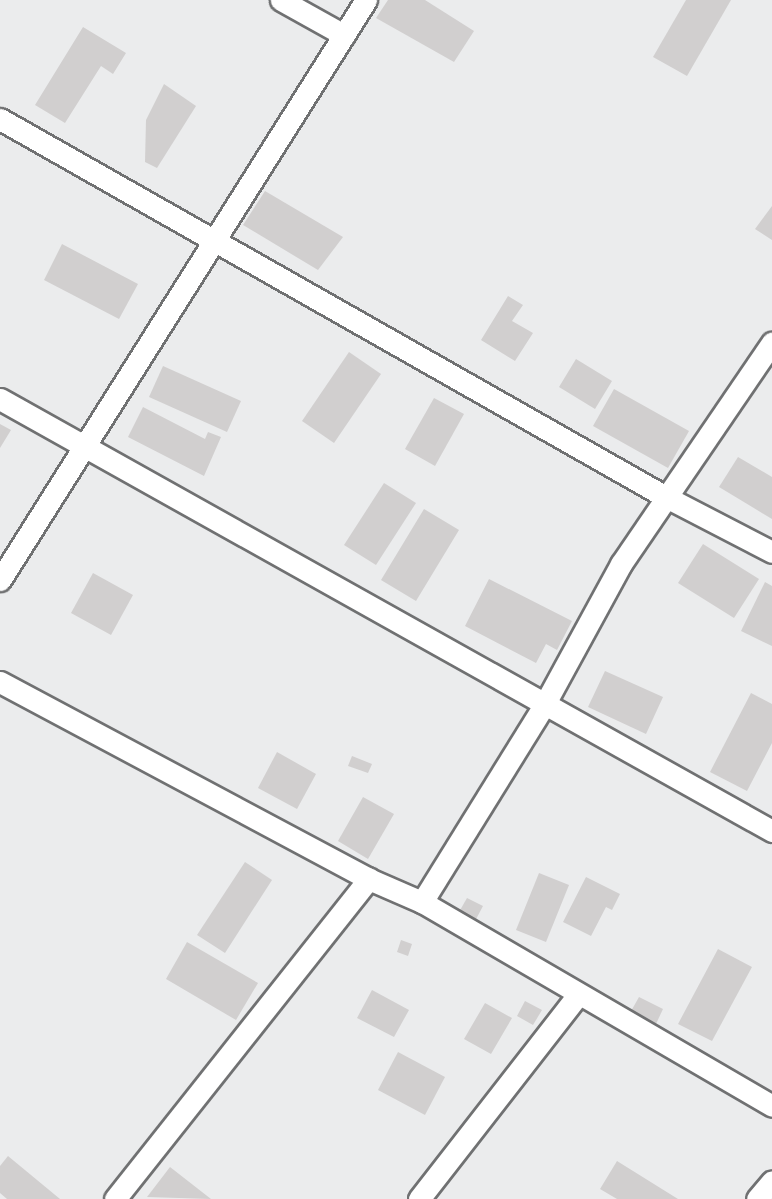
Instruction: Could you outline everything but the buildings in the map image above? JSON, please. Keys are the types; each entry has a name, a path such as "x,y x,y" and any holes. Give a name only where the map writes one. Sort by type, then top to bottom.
{"street":[{"path":"281,0 344,35"},
{"path":"0,580 366,0"},
{"path":"0,119 666,497 772,552"},
{"path":"422,902 543,707 621,564 772,343"},
{"path":"0,399 543,707 772,831"},
{"path":"0,682 369,879 422,902 577,996 772,1106"},
{"path":"115,1199 369,879"},
{"path":"419,1199 577,996"},
{"path":"757,1199 772,1181"}]}
